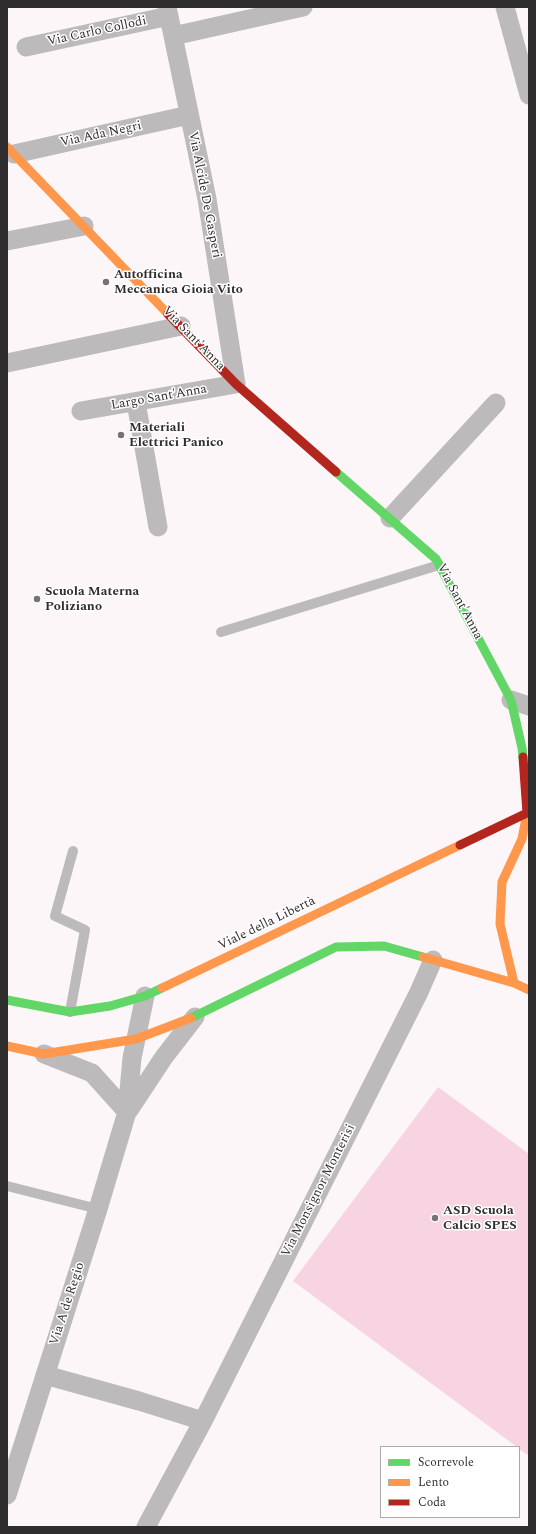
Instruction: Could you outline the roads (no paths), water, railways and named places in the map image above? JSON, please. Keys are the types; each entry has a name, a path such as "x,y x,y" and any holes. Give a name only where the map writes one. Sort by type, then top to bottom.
{"street":[{"path":"173,36 302,7"},
{"path":"505,7 529,95"},
{"name":"Via Alcide De Gasperi","path":"168,12 207,200 236,384"},
{"name":"Via Carlo Collodi","path":"26,48 168,12"},
{"name":"Via Ada Negri","path":"10,151 189,116"},
{"name":"Via Sant'Anna","path":"10,151 236,384 436,559 511,700 522,748 528,812"},
{"path":"7,240 84,226"},
{"path":"7,363 180,326"},
{"name":"Largo Sant'Anna","path":"81,411 236,384"},
{"path":"136,402 158,527"},
{"path":"390,518 496,404"},
{"path":"511,700 529,706"},
{"path":"514,983 500,924 502,882 522,839 528,812"},
{"name":"Viale della Libertà","path":"7,1000 70,1012 110,1006 145,996 528,812"},
{"path":"44,1054 136,1039 195,1017 336,946 384,946 514,983 529,990"},
{"name":"Via Monsignor Monterisi","path":"146,1527 203,1421 412,1007 432,960"},
{"name":"Via A de Regio","path":"7,1495 98,1209 127,1112 132,1058 145,996"},
{"name":"Via A de Regio","path":"127,1112 164,1057 195,1017"},
{"path":"7,1046 44,1054 92,1073 127,1112"},
{"path":"45,1375 139,1401 203,1421"}],"lane":[{"path":"221,632 439,565"},
{"path":"70,1012 85,930 55,916 73,851"},
{"path":"7,1186 98,1209"}],"place":[{"name":"Autofficina Meccanica Gioia Vito","path":"106,282"},
{"name":"Materiali Elettrici Panico","path":"121,435"},
{"name":"Scuola Materna Poliziano","path":"37,599"},
{"name":"ASD Scuola Calcio SPES","path":"435,1218"}]}
